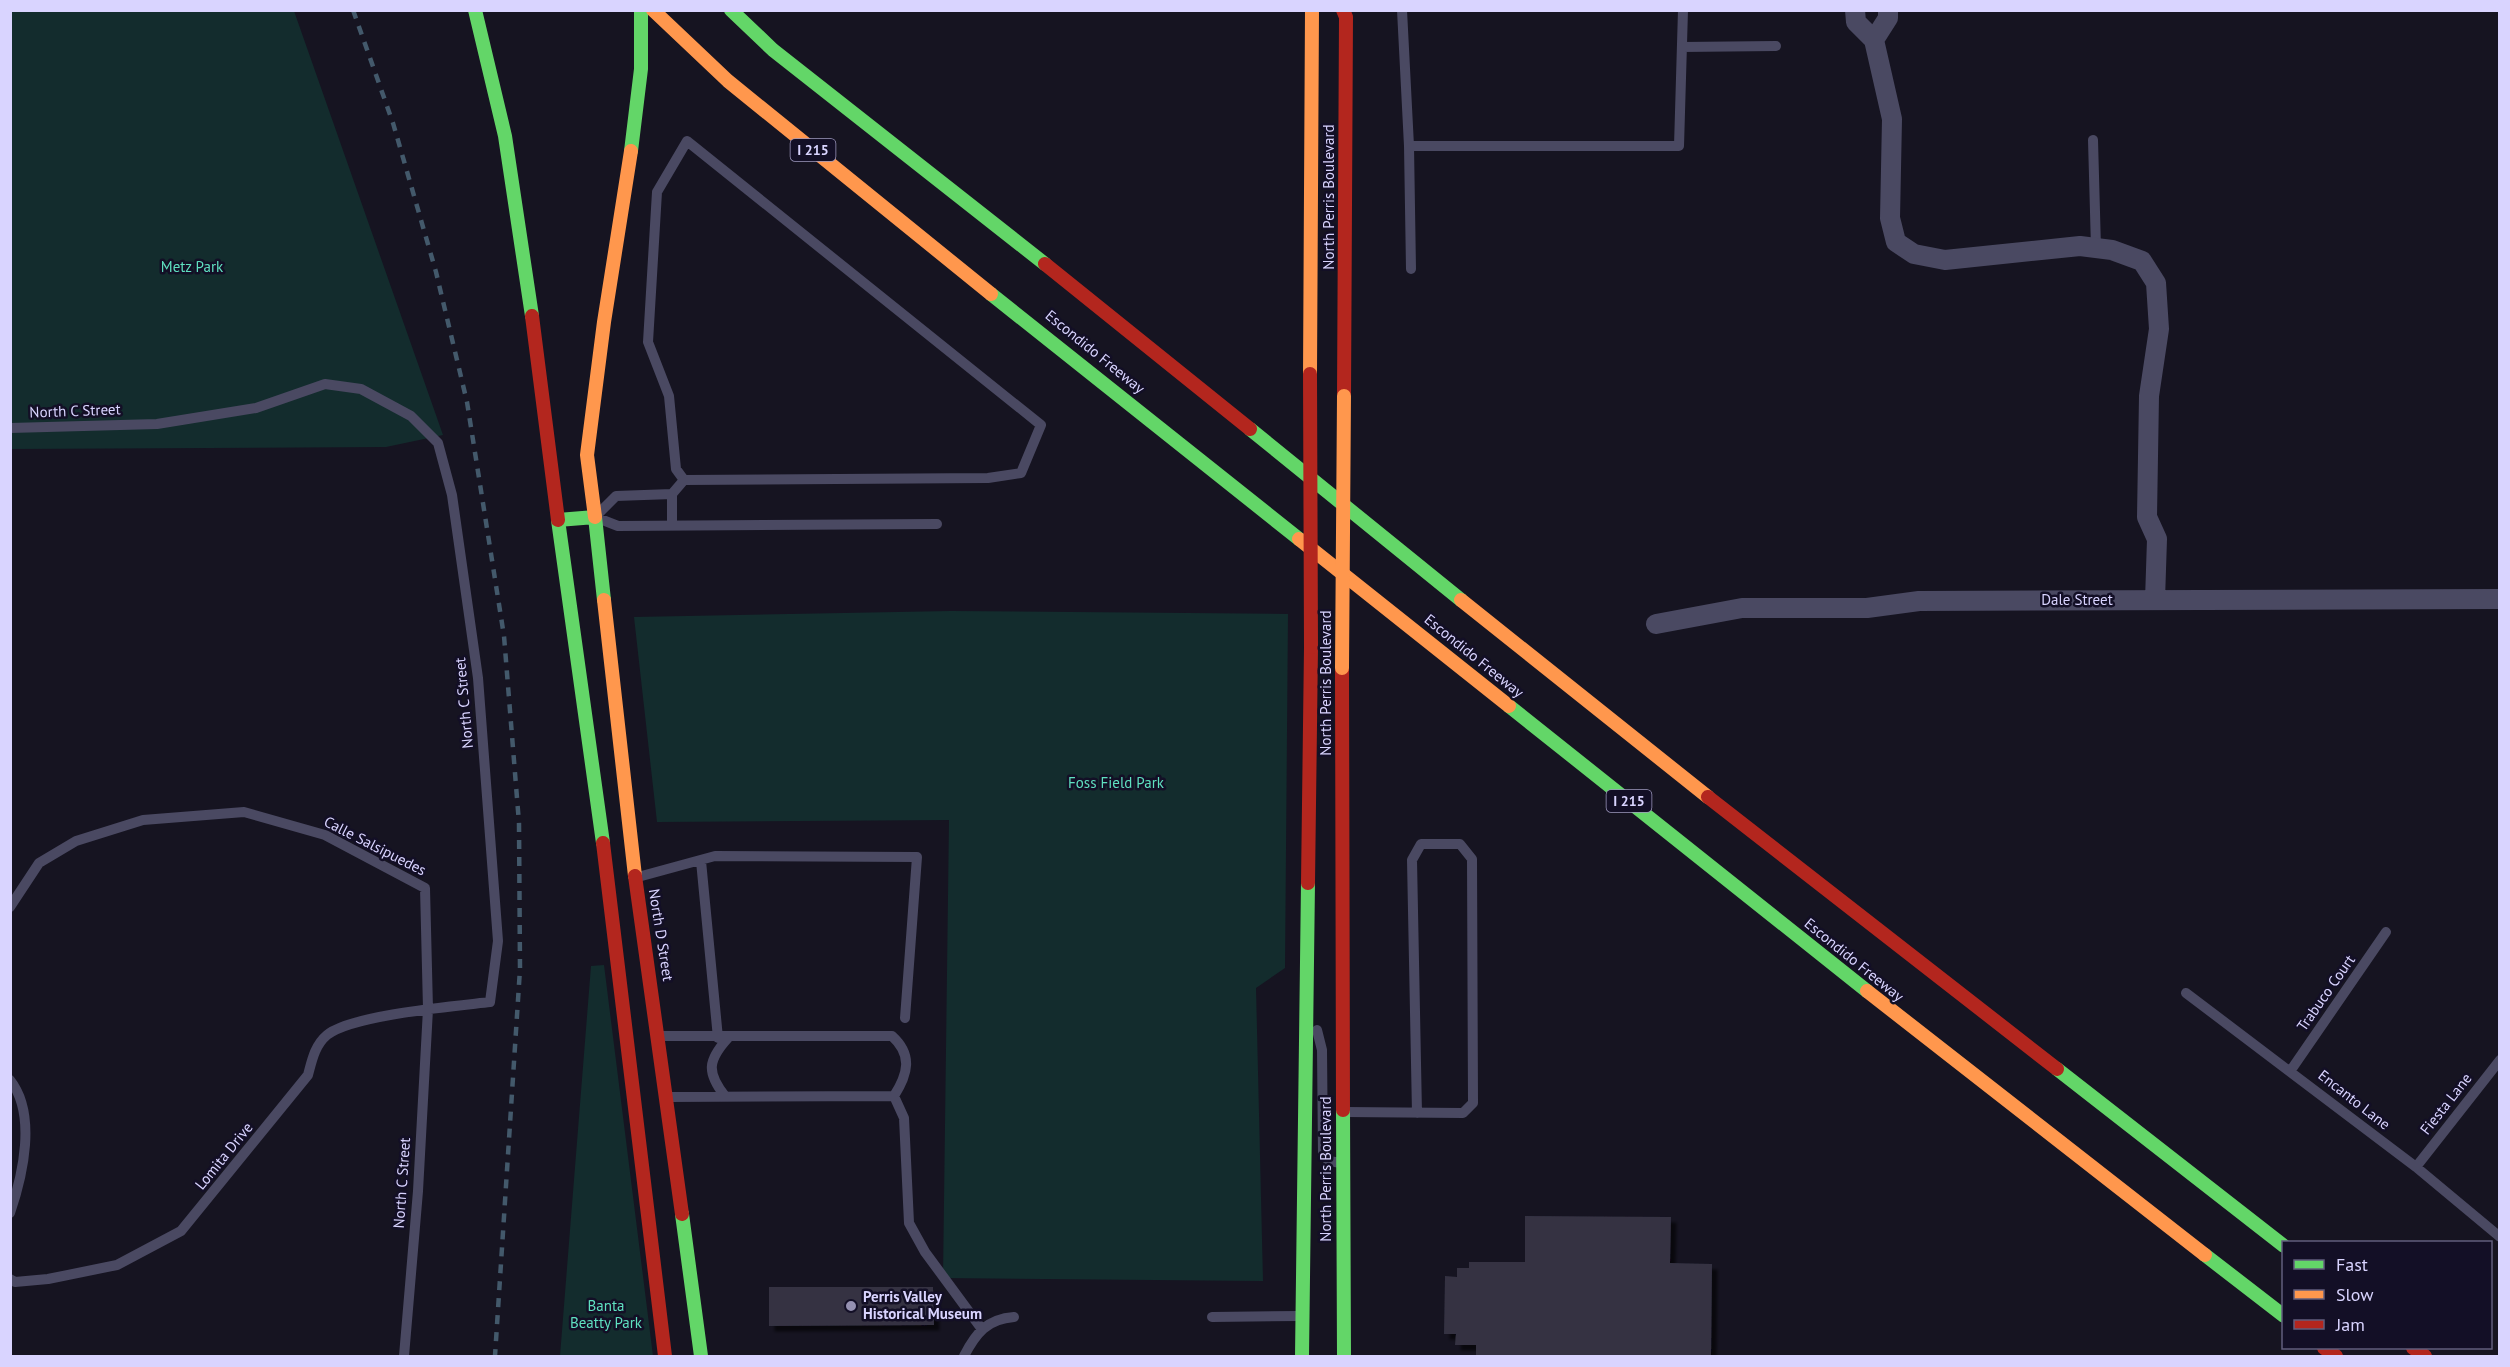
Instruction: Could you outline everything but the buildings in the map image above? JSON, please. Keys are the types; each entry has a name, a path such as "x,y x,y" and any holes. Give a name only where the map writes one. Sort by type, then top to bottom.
{"main road":[{"path":"475,10 488,54 513,192 590,737 665,1356"},
{"name":"North D Street","path":"641,10 641,69 634,132 604,322 587,455 635,877 659,1036 701,1356"},
{"name":"Escondido Freeway","path":"653,10 728,81 844,176 1959,1065 2282,1315"},
{"path":"731,10 773,50 1037,257 1623,731 2282,1245"},
{"name":"North Perris Boulevard","path":"1302,1356 1311,647 1312,10"},
{"name":"North Perris Boulevard","path":"1343,10 1346,16 1342,668 1344,1356"},
{"path":"558,520 595,517"},
{"path":"606,884 635,877"}],"street":[{"path":"1855,10 1856,22 1874,40 1892,119 1890,218 1896,242 1914,254 1945,260 2079,246 2112,250 2142,261 2156,283 2159,328 2149,396 2147,517 2157,539 2156,600"},
{"path":"1874,40 1888,18 1888,10"},
{"name":"Dale Street","path":"1656,624 1742,608 1867,608 1919,601 2499,599"}],"lane":[{"path":"1402,10 1409,146 1411,269"},
{"path":"1409,146 1679,146 1683,10"},
{"path":"1682,47 1776,46"},
{"path":"2093,140 2096,248"},
{"path":"672,524 672,494 684,480 988,478 1021,472 1041,425 687,141 657,192 648,342 669,396 676,469 684,480"},
{"name":"North C Street","path":"10,428 157,424 256,408 325,384 361,389 411,416 438,443 453,495 478,678 498,940 490,1002 428,1009 404,1356"},
{"path":"672,494 616,496 595,517 618,526 937,524"},
{"name":"Calle Salsipuedes","path":"10,907 39,863 76,841 143,820 244,812 325,835 425,888 428,1009"},
{"path":"1342,1112 1417,1113 1463,1113 1473,1103 1472,859 1460,844 1421,844 1412,861 1417,1113"},
{"path":"635,877 715,856 917,857 905,1018"},
{"path":"701,861 723,1038 714,1053 711,1067 714,1082 725,1096"},
{"name":"Trabuco Court","path":"2291,1070 2386,932"},
{"name":"Encanto Lane","path":"2186,993 2291,1070 2416,1167 2499,1237"},
{"name":"Lomita Drive","path":"10,1279 15,1282 48,1279 117,1265 181,1231 308,1075 316,1048 328,1034 345,1026 428,1009"},
{"path":"1305,1009 1322,1041 1323,1155 1329,1161 1342,1164"},
{"path":"659,1036 723,1038 892,1036 903,1046 907,1061 903,1081 894,1096"},
{"name":"Fiesta Lane","path":"2416,1167 2499,1060"},
{"path":"10,1080 16,1088 27,1154 10,1212"},
{"path":"666,1097 894,1096"},
{"path":"894,1096 904,1118 909,1223 925,1252 981,1329"},
{"path":"1212,1317 1302,1316"},
{"path":"964,1356 981,1329 997,1318 1014,1317"}],"green space":[{"name":"Metz Park","path":"10,11 294,11 443,435 386,447 11,449"},
{"name":"Foss Field Park","path":"951,611 1288,614 1285,968 1256,988 1263,1281 943,1278 949,820 657,822 634,617"},
{"name":"Banta Beatty Park","path":"604,965 653,1356 560,1356 591,966"}],"railway":[{"path":"353,10 393,123 436,272 467,402 504,636 519,823 520,969 495,1356"}],"traffic: fast":[{"path":"475,10 505,136 532,316"},
{"path":"631,151 641,69 641,10"},
{"path":"731,10 773,50 1045,264"},
{"path":"991,294 1299,539"},
{"path":"1250,429 1461,600"},
{"path":"603,843 558,520 595,517 604,600"},
{"path":"1509,706 1867,991"},
{"path":"1302,1356 1308,883"},
{"path":"2057,1069 2282,1244"},
{"path":"1343,1110 1344,1356"},
{"path":"682,1214 701,1356"},
{"path":"2205,1255 2282,1314"}],"traffic: slow":[{"path":"653,10 728,81 991,294"},
{"path":"1310,374 1312,10"},
{"path":"595,517 587,455 604,322 631,151"},
{"path":"1342,668 1344,396"},
{"path":"1299,539 1509,706"},
{"path":"604,600 635,876"},
{"path":"1461,600 1708,797"},
{"path":"1867,991 2205,1255"}],"traffic: jam":[{"path":"1343,10 1346,17 1344,396"},
{"path":"1045,264 1250,429"},
{"path":"532,316 558,520"},
{"path":"1310,374 1311,647"},
{"path":"1308,883 1311,647"},
{"path":"1342,668 1343,1110"},
{"path":"1708,797 2057,1069"},
{"path":"603,843 665,1356"},
{"path":"635,876 682,1214"},
{"path":"2326,1349 2336,1356"},
{"path":"2414,1349 2425,1356"}],"place":[{"name":"Perris Valley Historical Museum","path":"851,1306"}]}
